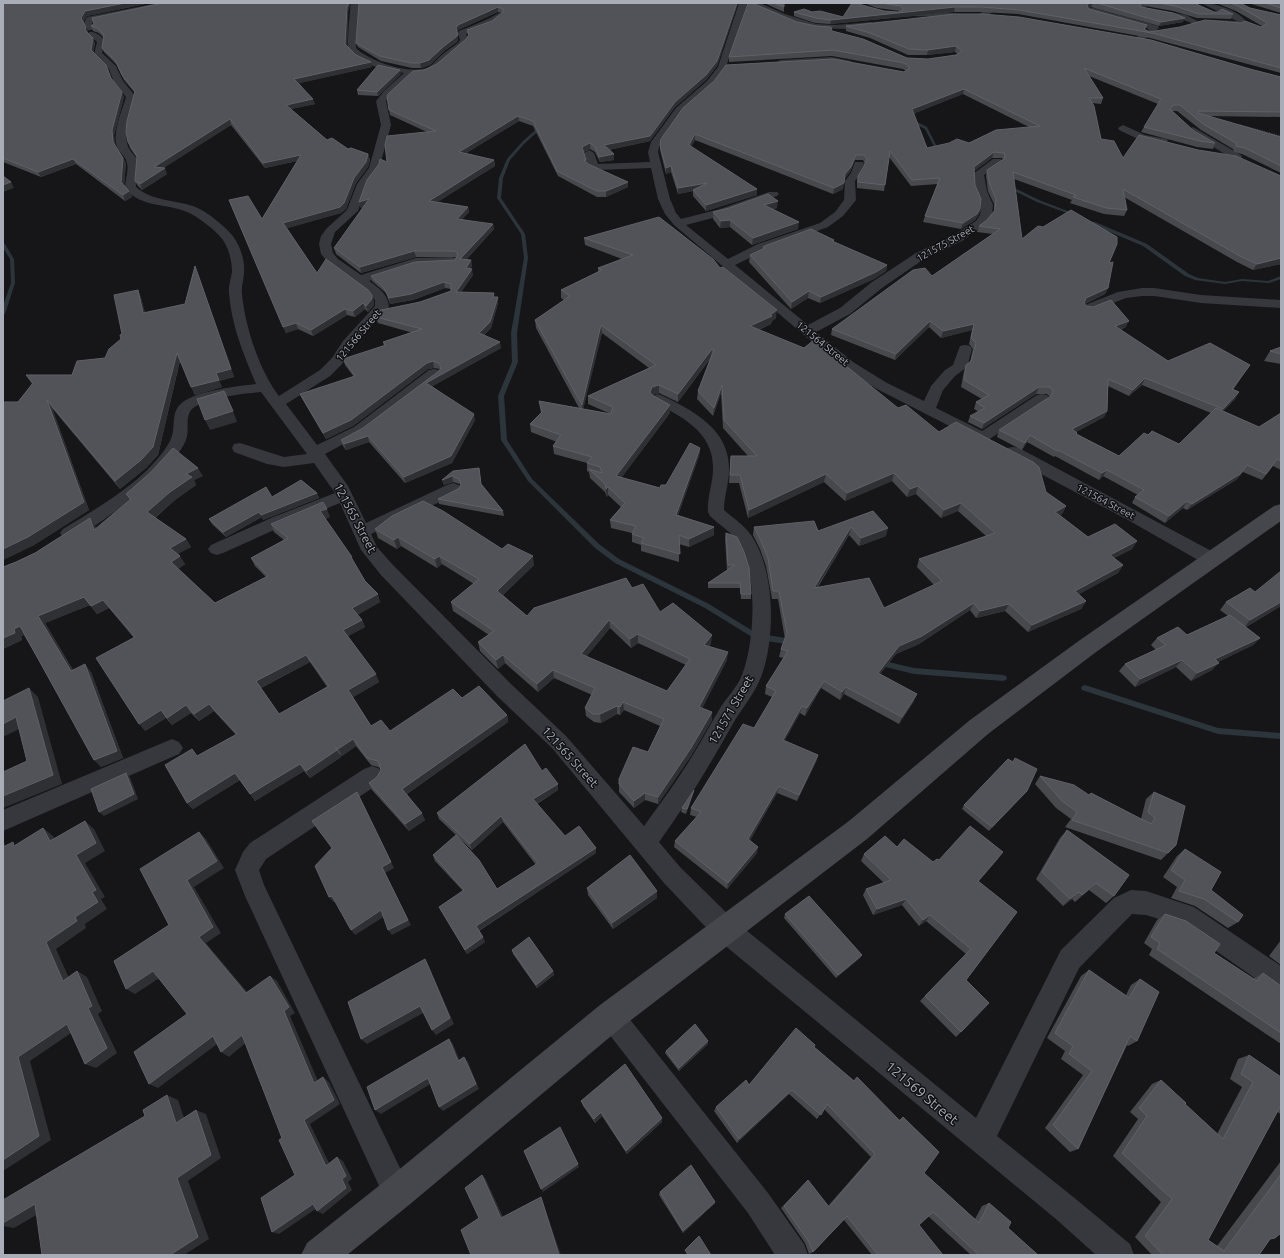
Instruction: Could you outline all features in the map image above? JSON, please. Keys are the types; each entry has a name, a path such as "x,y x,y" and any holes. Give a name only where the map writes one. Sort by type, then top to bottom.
{"street":[{"name":"121565 Street","path":"169,3 102,15 90,19 88,23 91,31 101,41 98,50 100,57 113,68 119,82 132,97 124,120 122,139 122,146 133,163 131,188 133,191 148,199 185,207 199,213 228,238 237,257 238,272 236,292 241,324 254,363 265,387 317,455 345,495 370,550 387,570 504,690 559,742 646,842 672,875 726,930"},
{"path":"355,3 353,16 354,28 351,45 353,52 371,62 410,72 423,72 433,68 446,55 461,45 464,40 462,32 489,22 499,15"},
{"name":"121564 Street","path":"743,3 726,67 679,110 655,144 653,152 655,165 664,200 671,214 682,228 728,264 848,365 882,386 1134,516 1210,559"},
{"path":"750,3 760,5 780,16 825,28 847,36"},
{"path":"1002,16 978,15 1006,3"},
{"path":"1128,3 1183,17 1197,23"},
{"path":"1125,20 1127,14 1142,7 1156,3"},
{"path":"1203,4 1217,14 1242,21"},
{"path":"1203,4 1242,21"},
{"path":"1091,10 1155,28 1152,31"},
{"path":"896,17 964,15"},
{"path":"1184,26 1203,21 1242,21"},
{"path":"825,28 876,23"},
{"path":"1138,40 1145,34 1152,31 1165,29"},
{"path":"1127,38 1150,42"},
{"path":"774,64 832,60 859,64"},
{"name":"121566 Street","path":"278,403 325,373 337,361 348,344 382,307 382,300 376,292 334,262 327,254 325,244 327,236 352,211 362,184 374,169 386,125 381,105 383,97 401,83 410,72"},
{"path":"1185,123 1196,133 1237,157 1247,161"},
{"path":"1123,128 1135,135 1150,140 1161,141 1174,145"},
{"path":"1207,152 1237,157"},
{"path":"589,153 593,166 596,167 655,165"},
{"name":"121575 Street","path":"808,331 845,311 877,285 920,256 958,238 980,223 986,216 987,205 981,191 978,174 998,162"},
{"path":"728,264 762,247 824,225 839,214 850,200 850,181 856,173 859,164"},
{"path":"678,223 724,212 773,194"},
{"path":"359,280 426,256 452,261"},
{"path":"1090,308 1123,295 1142,292 1154,292 1201,299 1281,304"},
{"path":"378,312 397,309"},
{"path":"928,409 936,388 950,373 960,367 965,349"},
{"path":"240,448 273,460 284,462 317,455 359,430 434,373"},
{"path":"59,539 116,502 142,481 169,454 178,440 181,415 188,405 221,395 265,387"},
{"path":"994,443 1042,398"},
{"name":"121571 Street","path":"646,842 690,778 726,715 744,690 756,663 762,615 760,584 753,557 745,538 716,512 721,470 721,455 718,445 708,432 681,409 658,399"},
{"path":"361,532 453,489"},
{"path":"217,549 345,495"},
{"path":"319,1255 397,1194 611,1016 858,830 979,727 1088,646 1210,559 1281,511"},
{"path":"3,821 172,748"},
{"path":"372,776 258,851 251,860 247,870 253,888 397,1194"},
{"path":"980,1140 1070,959 1122,906 1131,902 1146,903 1185,915 1281,981"},
{"name":"121569 Street","path":"726,930 980,1140 1068,1210 1116,1254"},
{"path":"611,1016 758,1203 793,1255"}],"path":[{"path":"1235,124 1281,136"}],"building":[{"path":"3,3 125,3 85,11 81,18 86,27 85,30 93,38 91,50 106,65 111,78 122,92 112,130 113,142 123,158 121,182 129,191 123,195 73,159 38,172 3,158"},
{"path":"163,3 349,3 347,7 345,44 356,55 371,62 294,79 313,99 286,105 327,140 332,138 348,149 351,148 368,154 366,162 354,178 344,203 340,207 283,223 317,273 326,259 368,290 372,295 372,299 366,306 363,303 353,311 345,309 311,330 296,323 283,327 229,200 248,196 262,219 301,155 263,163 230,119 154,167 165,168 140,184 135,181 137,156 128,142 126,132 127,121 135,91 122,75 115,60 102,48 104,35 97,28 91,26 94,24 92,18"},
{"path":"359,3 737,3 717,61 706,75 675,102 650,136 604,145 614,154 599,157 595,147 590,143 582,147 586,160 584,160 588,164 628,182 606,191 597,191 557,171 533,121 518,116 459,152 494,160 429,201 468,207 457,219 493,224 460,259 471,260 466,268 472,269 456,292 494,293 493,297 498,297 490,322 479,333 500,342 426,383 474,414 451,456 404,477 368,436 344,444 341,440 363,428 439,371 441,368 439,363 433,361 427,363 351,420 323,433 300,394 355,376 343,359 386,345 383,342 422,329 376,317 381,310 420,302 451,291 451,284 444,282 411,294 389,298 384,288 371,276 415,262 455,260 458,254 455,251 414,251 360,267 334,248 369,199 359,202 367,180 379,164 380,159 387,162 385,145 387,136 436,131 389,110 388,94 413,71 424,70 437,64 466,39 469,35 467,30 492,21 503,12 503,9 498,7 458,25 456,28 458,35 429,60 420,63 411,63 380,56 356,43"},
{"path":"748,3 752,3 797,22 831,27 832,31 863,39 907,58 928,59 956,55 962,51 956,46 928,50 909,49 870,33 846,26 955,14 982,14 1019,17 1151,40 1281,77 1281,112 1198,111 1198,113 1281,137 1281,166 1245,148 1236,146 1236,143 1203,124 1180,105 1173,105 1170,109 1194,131 1215,143 1200,141 1144,127 1161,99 1084,68 1103,98 1089,98 1094,106 1101,139 1114,141 1123,158 1139,135 1198,150 1236,156 1281,176 1281,258 1257,264 1240,256 1123,189 1127,210 1106,208 1073,197 1076,195 1013,172 1022,239 1038,226 1043,227 1071,210 1117,237 1117,244 1109,263 1113,262 1108,288 1086,298 1084,303 1086,306 1093,307 1111,300 1129,321 1115,326 1168,361 1210,343 1250,365 1232,389 1239,392 1223,409 1145,378 1133,390 1108,379 1107,411 1072,429 1077,433 1076,434 1119,456 1144,433 1148,435 1152,431 1179,444 1216,408 1259,427 1281,413 1281,461 1277,459 1266,474 1247,465 1240,474 1192,504 1187,501 1169,516 1135,497 1144,490 1107,470 1102,473 1058,450 1057,451 1030,435 1025,443 999,430 1051,396 1053,391 1050,387 1039,387 984,423 970,416 985,408 976,402 989,395 964,380 966,365 971,361 976,343 971,338 974,324 943,331 930,321 896,354 832,329 913,270 925,268 932,276 1000,229 979,226 987,220 995,210 996,199 990,185 987,170 1004,159 1004,153 994,152 974,167 975,185 981,199 980,209 977,214 963,223 925,216 940,178 912,180 890,151 885,185 858,182 858,176 867,159 864,155 856,155 851,167 845,174 844,183 834,188 695,134 689,145 757,189 706,205 693,190 707,183 678,188 671,166 666,168 660,145 661,139 683,108 714,81 726,65 833,59 904,72 910,68 904,63 833,50 729,57","holes":["964,89 1040,126 996,130 969,143 957,139 949,143 927,148 912,109"]},
{"path":"774,3 784,3 784,7"},
{"path":"852,3 884,11 898,12 902,11 903,9 901,6 880,3 1090,3 1087,6 1089,9 1147,25 1144,29 1149,32 1180,27 1205,20 1241,23 1245,21 1261,27 1267,24 1238,6 1230,3 1240,3 1250,8 1281,15 1281,68 1152,33 1019,10 982,7 955,7 831,20 816,18 794,12 804,9 812,12 820,11 843,17"},
{"path":"1097,3 1140,3 1141,7 1173,13 1185,18 1161,22"},
{"path":"1158,3 1194,3 1214,12 1218,12 1222,9 1233,14 1199,14 1175,6"},
{"path":"1265,3 1281,3 1281,8"},
{"path":"378,65 400,70 377,92 357,90"},
{"path":"3,176 11,182 3,185"},
{"path":"768,194 778,201 764,205 799,222 753,238 730,220 721,221 713,212 729,208"},
{"path":"659,217 713,259 720,268 723,267 777,310 770,315 772,316 750,326 804,348 814,340 898,408 906,405 939,432 956,422 1033,462 1039,467 1046,492 1066,506 1055,512 1088,537 1115,524 1137,541 1110,555 1123,565 1075,591 1086,601 1032,625 1009,604 980,611 974,603 922,636 899,646 878,673 917,694 902,717 846,687 842,692 824,681 807,708 802,706 783,740 818,755 799,795 779,786 748,839 758,847 728,883 675,841 701,812 691,808 743,724 754,728 776,691 766,686 788,651 781,649 787,633 779,591 773,591 768,558 754,527 814,521 818,531 873,511 888,528 861,538 851,527 814,588 869,578 884,608 942,581 919,559 995,533 961,503 944,510 918,486 910,489 894,473 847,493 826,474 749,510 740,475 730,475 731,456 757,456 724,420 722,385 714,408 698,391 714,350 712,349 678,394 659,385 652,387 650,392 652,395 670,405 616,476 660,488 661,485 666,485 690,443 700,448 676,515 714,527 689,539 679,535 680,554 641,543 644,538 632,534 636,526 610,520 625,503 608,487 606,489 605,484 589,469 602,473 600,467 587,463 592,457 553,446 561,435 530,424 542,412 539,401 611,414 613,407 588,396 656,365 601,325 582,405 535,320 570,296 561,290 602,270 598,268 633,255 584,238"},
{"path":"811,229 834,240 832,241 887,265 876,272 821,297 809,291 792,302 750,255 765,248 763,247 767,245"},
{"path":"195,266 231,369 216,373 219,380 191,387 177,353 153,447 141,460 115,481 47,400 84,502 28,537 3,549 3,402 18,402 33,383 26,375 72,375 77,361 105,358 109,349 121,339 120,335 122,334 114,295 138,290 143,313 185,304"},
{"path":"1281,347 1281,354 1270,351"},
{"path":"224,391 233,411 205,420 197,399"},
{"path":"173,448 198,468 186,474 192,477 170,492 147,512 186,539 170,548 180,556 171,562 215,603 268,576 251,558 288,538 271,524 323,502 327,509 320,511 352,557 365,581 378,594 352,608 362,620 343,630 376,674 348,690 371,726 381,720 390,731 453,689 462,698 479,686 507,715 402,789 422,813 405,824 369,783 377,777 381,770 378,761 367,758 353,739 338,749 335,747 337,750 306,771 300,764 250,794 235,773 187,803 165,765 192,749 197,756 237,734 209,704 194,714 186,705 167,718 161,710 139,724 96,658 135,637 103,600 91,606 84,597 38,616 71,671 85,664 117,751 94,760 20,626 14,629 15,633 3,638 3,567 35,553 90,518 94,530 131,499 126,494 151,472","holes":["306,655 329,686 279,714 256,681"]},
{"path":"479,468 481,484 503,511 438,499 458,489 461,485 459,479 452,476 442,480 453,471"},
{"path":"301,480 317,493 261,515 259,512 223,532 209,519 266,487 272,497"},
{"path":"423,501 443,511 502,549 508,544 533,556 497,591 527,616 534,608 626,578 632,588 643,584 660,612 673,603 712,635 704,645 728,652 699,707 712,712 691,748 658,797 645,793 634,801 619,784 619,779 633,747 648,752 664,719 623,702 620,707 617,706 600,714 593,714 585,708 595,688 553,670 537,684 503,655 496,660 478,642 494,631 451,602 479,579 439,556 435,559 398,537 394,540 375,529 392,516","holes":["609,620 630,639 638,634 690,659 667,691 581,654"]},
{"path":"726,533 737,537 744,552 749,568 751,594 741,594 740,583 708,583 735,565 728,565"},
{"path":"1281,571 1281,602 1250,620 1226,602 1250,588 1255,592"},
{"path":"1230,615 1260,638 1215,659 1219,663 1197,673 1182,660 1140,679 1125,664 1166,645 1157,638 1178,627 1187,635"},
{"path":"29,688 53,775 3,796 3,772 27,761 16,717 3,724 3,701"},
{"path":"525,744 542,771 546,768 558,784 533,799 565,836 579,826 596,848 476,926 483,937 465,950 439,907 464,890 433,855 456,835 479,860 497,889 538,863 501,816 470,844 437,813"},
{"path":"1015,758 1037,769 1027,791 992,827 964,805 1008,759 1013,762"},
{"path":"126,773 134,794 99,812 91,789"},
{"path":"1040,776 1074,785 1089,795 1091,793 1151,824 1155,818 1148,812 1154,792 1185,806 1176,845 1168,853 1072,820 1077,812 1062,801"},
{"path":"694,790 687,809 682,808"},
{"path":"357,792 391,862 382,867 408,920 388,930 381,910 351,930 332,896 329,897 315,866 332,848 312,821"},
{"path":"85,821 96,843 76,855 96,890 92,892 98,902 75,917 77,921 46,942 63,981 77,971 92,1006 88,1008 107,1048 85,1064 67,1024 18,1057 39,1136 3,1160 3,847 13,842 14,846 43,828 50,841"},
{"path":"970,826 1003,852 978,881 1017,912 966,980 989,1003 961,1032 925,996 971,949 930,915 923,920 906,899 877,909 866,889 891,880 864,854 885,836 897,847 904,839 933,862 937,859 939,860"},
{"path":"1067,830 1129,875 1114,896 1096,883 1082,895 1079,892 1070,899 1042,872"},
{"path":"199,832 217,861 187,880 213,927 199,937 246,993 270,976 289,1007 284,1011 314,1083 323,1077 334,1100 304,1120 326,1166 337,1157 346,1176 342,1179 346,1188 317,1211 313,1204 272,1232 261,1198 295,1175 279,1140 282,1138 242,1035 221,1052 213,1036 149,1084 134,1052 187,1014 153,971 126,989 114,961 169,925 140,869"},
{"path":"1185,849 1221,872 1211,890 1243,915 1238,922 1204,899 1179,891 1185,880 1171,870"},
{"path":"630,855 657,891 612,923 587,888"},
{"path":"809,896 862,955 838,975 785,914"},
{"path":"1165,914 1186,921 1220,944 1214,953 1257,981 1263,973 1281,986 1281,1033 1157,949 1160,943 1151,937"},
{"path":"529,937 553,971 536,985 512,950"},
{"path":"425,959 450,1018 432,1030 420,1006 361,1039 348,1002"},
{"path":"1089,970 1129,998 1140,979 1159,992 1137,1041 1130,1036 1078,1149 1053,1125 1092,1071 1069,1054 1073,1046 1055,1033"},
{"path":"695,1024 708,1041 679,1068 666,1051"},
{"path":"796,1028 815,1045 814,1047 854,1081 857,1077 900,1121 903,1117 939,1152 924,1173 979,1223 989,1203 1011,1222 1008,1228 1038,1255 979,1255 933,1212 919,1225 943,1255 878,1255 847,1216 813,1252 809,1242 784,1206 808,1180 829,1207 875,1154 827,1104 821,1115 792,1090 739,1139 716,1107 746,1080 749,1085"},
{"path":"449,1039 458,1061 464,1057 476,1084 439,1107 428,1078 375,1110 367,1087"},
{"path":"1249,1055 1281,1077 1281,1105 1208,1240 1224,1251 1281,1174 1281,1233 1275,1238 1270,1239 1259,1255 1163,1255 1145,1236 1172,1199 1122,1153 1147,1116 1139,1108 1161,1080 1223,1139 1253,1082 1241,1074"},
{"path":"625,1064 662,1118 626,1151 601,1112 594,1119 581,1101"},
{"path":"167,1095 176,1123 196,1110 211,1155 177,1178 198,1237 170,1255 42,1255 35,1204 3,1223 3,1200 145,1116 143,1110"},
{"path":"560,1127 578,1164 541,1189 524,1151"},
{"path":"691,1165 715,1202 683,1231 660,1192"},
{"path":"482,1175 501,1218 541,1197 559,1255 471,1255 461,1230 479,1218 465,1188"},
{"path":"699,1236 711,1255 688,1255 685,1250"}],"waterway":[{"path":"910,120 926,128 940,154"},
{"path":"543,125 523,143 508,160 501,178 499,198 523,234 526,258 514,333 515,362 501,396 504,440 530,480 597,546 617,561 707,606 754,635"},
{"path":"1007,186 1038,201 1076,215"},
{"path":"1093,223 1145,245 1187,275 1197,279 1225,283 1242,280 1269,282 1281,277"},
{"path":"3,244 12,259 13,283 3,314"},
{"path":"767,638 792,642"},
{"path":"880,663 914,671 1003,678"},
{"path":"1085,688 1218,731 1281,736"}]}
